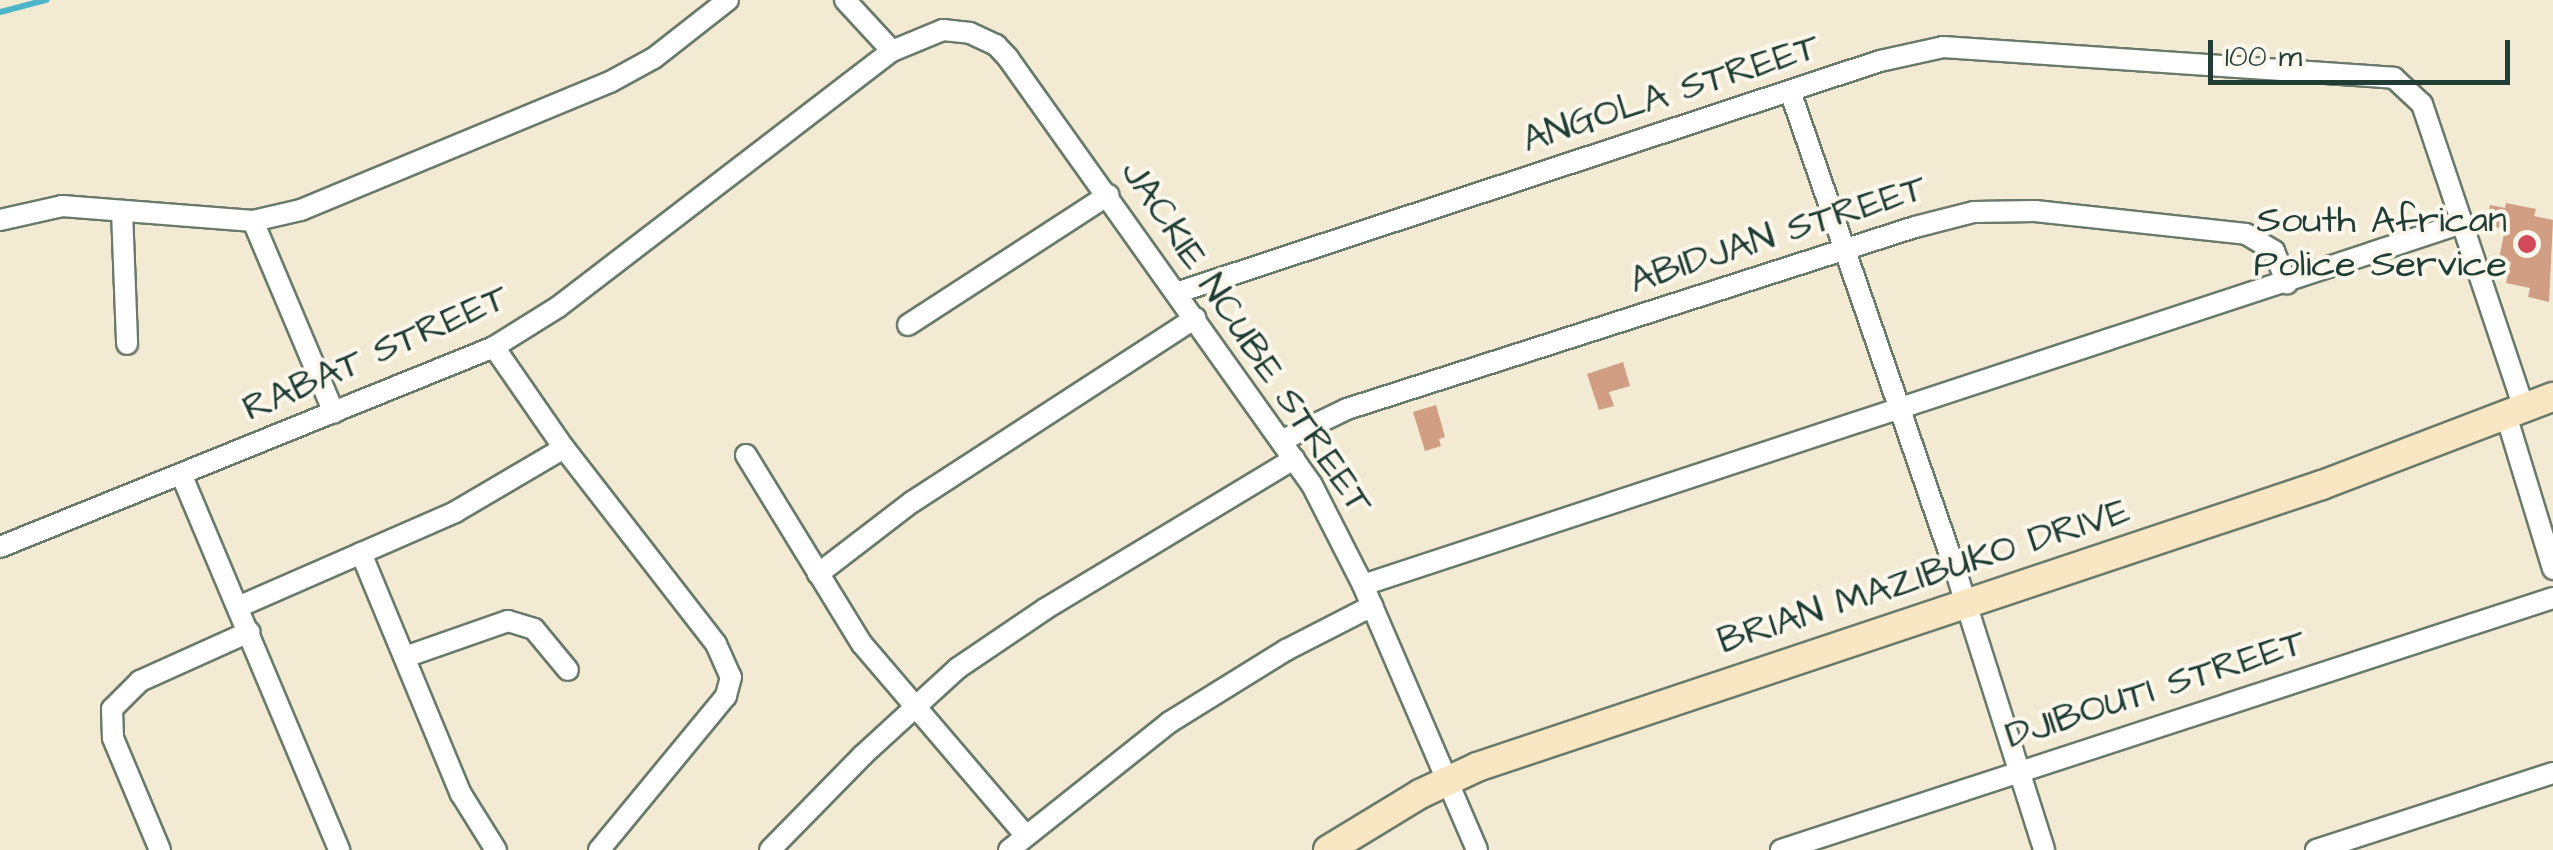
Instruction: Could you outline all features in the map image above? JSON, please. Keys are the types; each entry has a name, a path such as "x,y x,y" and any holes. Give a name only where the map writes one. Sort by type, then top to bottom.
{"street":[{"path":"0,220 62,206 253,221 328,200 610,82 654,58 728,0"},
{"path":"845,0 892,51"},
{"name":"RABAT STREET","path":"0,547 494,347 558,307 892,51 943,30"},
{"name":"JACKIE NCUBE STREET","path":"943,30 982,37 1008,58 1178,292 1326,509 1363,585 1476,850"},
{"name":"ANGOLA STREET","path":"1178,292 1914,52 1966,46 2382,75 2404,84 2422,104 2462,223 2515,412 2553,569"},
{"path":"1790,91 1966,602 2044,850"},
{"path":"908,325 1108,195"},
{"path":"122,211 127,344"},
{"name":"ABIDJAN STREET","path":"770,850 918,704 988,646 1347,409 1961,214 2035,211 2257,237 2274,251 2287,283"},
{"path":"253,221 334,413"},
{"path":"1363,585 2462,223"},
{"path":"818,574 912,502 1194,318"},
{"path":"494,347 564,448 716,644 731,677 726,696 600,850"},
{"name":"BRIAN MAZIBUKO DRIVE","path":"1328,850 1448,780 1526,749 2338,479 2553,396"},
{"path":"238,607 484,498 564,448"},
{"path":"746,455 862,644 918,704 1025,835"},
{"path":"182,476 339,850"},
{"path":"361,553 470,815 496,850"},
{"name":"DJIBOUTI STREET","path":"1781,850 2553,598"},
{"path":"1009,850 1170,722 1286,650 1372,606"},
{"path":"405,657 508,621 534,629 568,670"},
{"path":"160,850 113,738 112,709 140,681 249,632"},
{"path":"2316,850 2553,773"}],"building":[{"name":"South African Police Service","path":"2506,203 2536,209 2534,216 2553,220 2549,302 2528,297 2530,288 2506,283 2511,262 2499,259 2505,229 2485,225 2490,205 2505,208"},
{"path":"1623,362 1630,386 1609,392 1614,406 1599,410 1587,374"},
{"path":"1436,405 1445,437 1439,439 1441,446 1425,451 1413,412"}],"waterway":[{"path":"0,12 46,0"}],"place":[{"name":"South African Police Service","path":"2527,244"}]}
